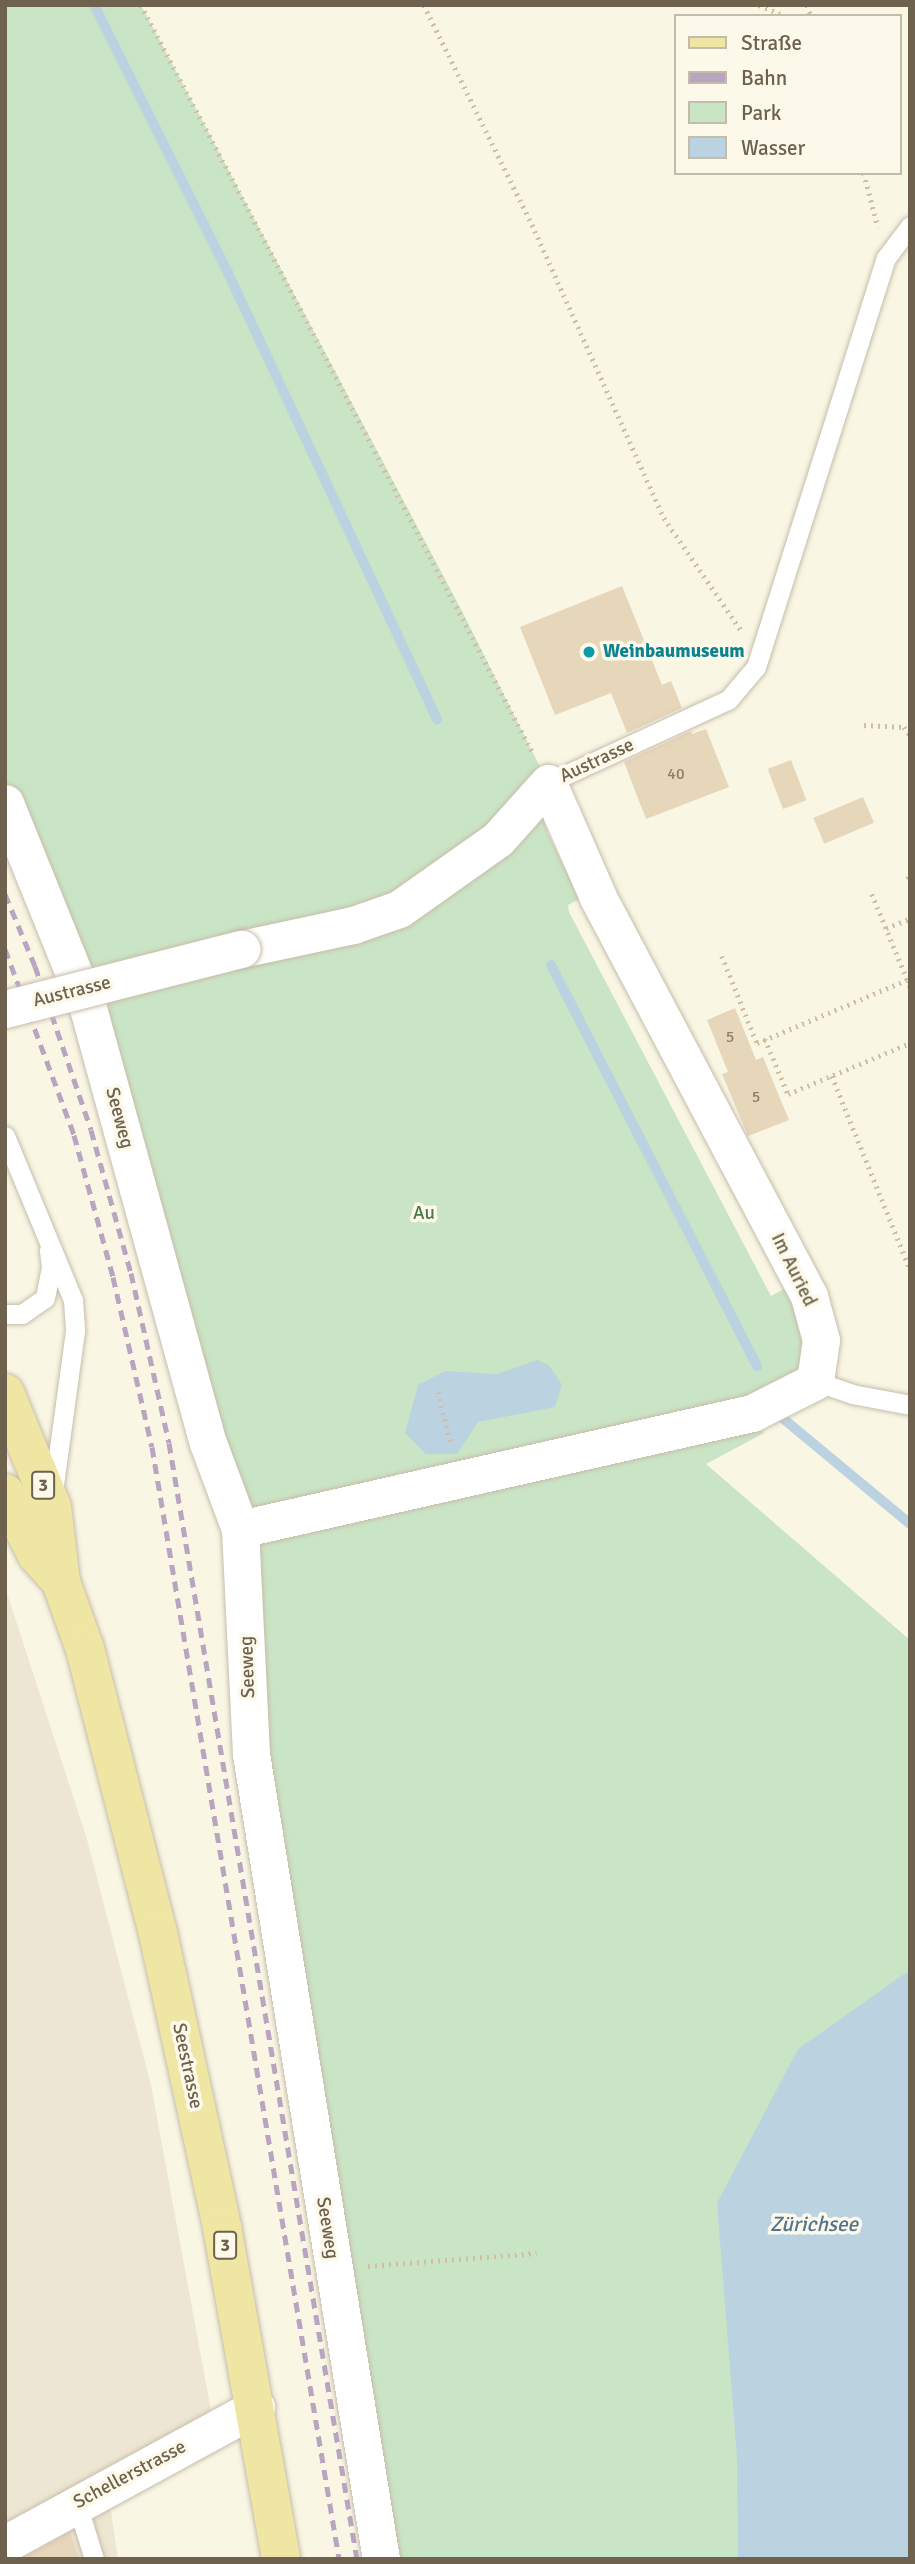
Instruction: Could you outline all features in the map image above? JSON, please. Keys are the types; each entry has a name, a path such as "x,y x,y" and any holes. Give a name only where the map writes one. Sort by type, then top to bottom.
{"main road":[{"name":"Seestrasse","path":"5,1393 52,1507 61,1582 85,1649 158,1933 256,2407 281,2559"},
{"name":"Seestrasse","path":"5,1493 37,1555 61,1582"}],"street":[{"name":"Austrasse","path":"5,1009 241,948 353,925 399,909 498,839 548,783"},
{"name":"Im Auried","path":"548,783 598,897 809,1296 821,1340 815,1381"},
{"name":"Seeweg","path":"5,803 84,996 208,1443 240,1529 251,1754 381,2559"},
{"path":"240,1529 752,1413 815,1381"},
{"name":"Schellerstrasse","path":"5,2544 256,2407"}],"lane":[{"name":"Austrasse","path":"548,783 729,700 756,667 886,258 910,226"},
{"path":"5,1136 49,1245 67,1277 75,1331 52,1507"},
{"path":"5,1314 22,1314 45,1298 51,1266 49,1245"},
{"path":"815,1381 910,1405"},
{"path":"76,2504 94,2559"}],"path":[{"path":"141,5 462,611 548,783"},
{"path":"424,5 535,231 664,518 732,621 762,652"},
{"path":"759,5 780,14"},
{"path":"865,175 886,258"},
{"path":"864,725 904,727 910,735"},
{"path":"872,894 910,986"},
{"path":"886,928 910,919"},
{"path":"722,956 757,1043 907,980"},
{"path":"765,1039 789,1094 910,1043"},
{"path":"832,1076 910,1269"},
{"path":"438,1392 460,1479"},
{"path":"333,2262 359,2266 537,2253"}],"shaded area":[{"path":"5,1587 86,1836 151,2085 216,2438 109,2498 118,2559 5,2559"}],"green space":[{"name":"Au","path":"5,5 141,5 462,611 548,783 536,797 548,834 580,899 568,905 569,912 771,1296 801,1280 815,1381 752,1413 764,1433 706,1464 910,1640 910,2017 796,2559 381,2559 333,2262 240,1529 5,803"}],"water":[{"path":"537,1360 549,1365 562,1385 555,1407 478,1422 457,1454 426,1454 405,1433 418,1385 445,1371 497,1374"},
{"name":"Zürichsee","path":"910,1970 910,2559 738,2559 737,2457 717,2203 798,2049"}],"building":[{"name":"Weinbaumuseum","path":"622,586 662,685 671,681 682,708 627,733 611,693 555,715 520,627"},
{"path":"706,729 729,787 646,819 624,762 691,731 692,734"},
{"path":"791,760 806,800 783,809 768,769"},
{"path":"863,797 874,823 824,844 813,818"},
{"path":"735,1008 756,1060 763,1057 789,1120 748,1136 722,1074 728,1072 707,1020"},
{"path":"70,2532 79,2559 22,2559"}],"waterway":[{"path":"94,5 228,273 437,719"},
{"path":"551,965 757,1366"},
{"path":"780,1416 910,1524"}],"railway":[{"path":"5,894 35,966 91,1130 131,1273 169,1443 357,2559"},
{"path":"5,949 74,1135 113,1277 152,1447 339,2559"}],"place":[{"name":"Weinbaumuseum","path":"589,652"}]}
